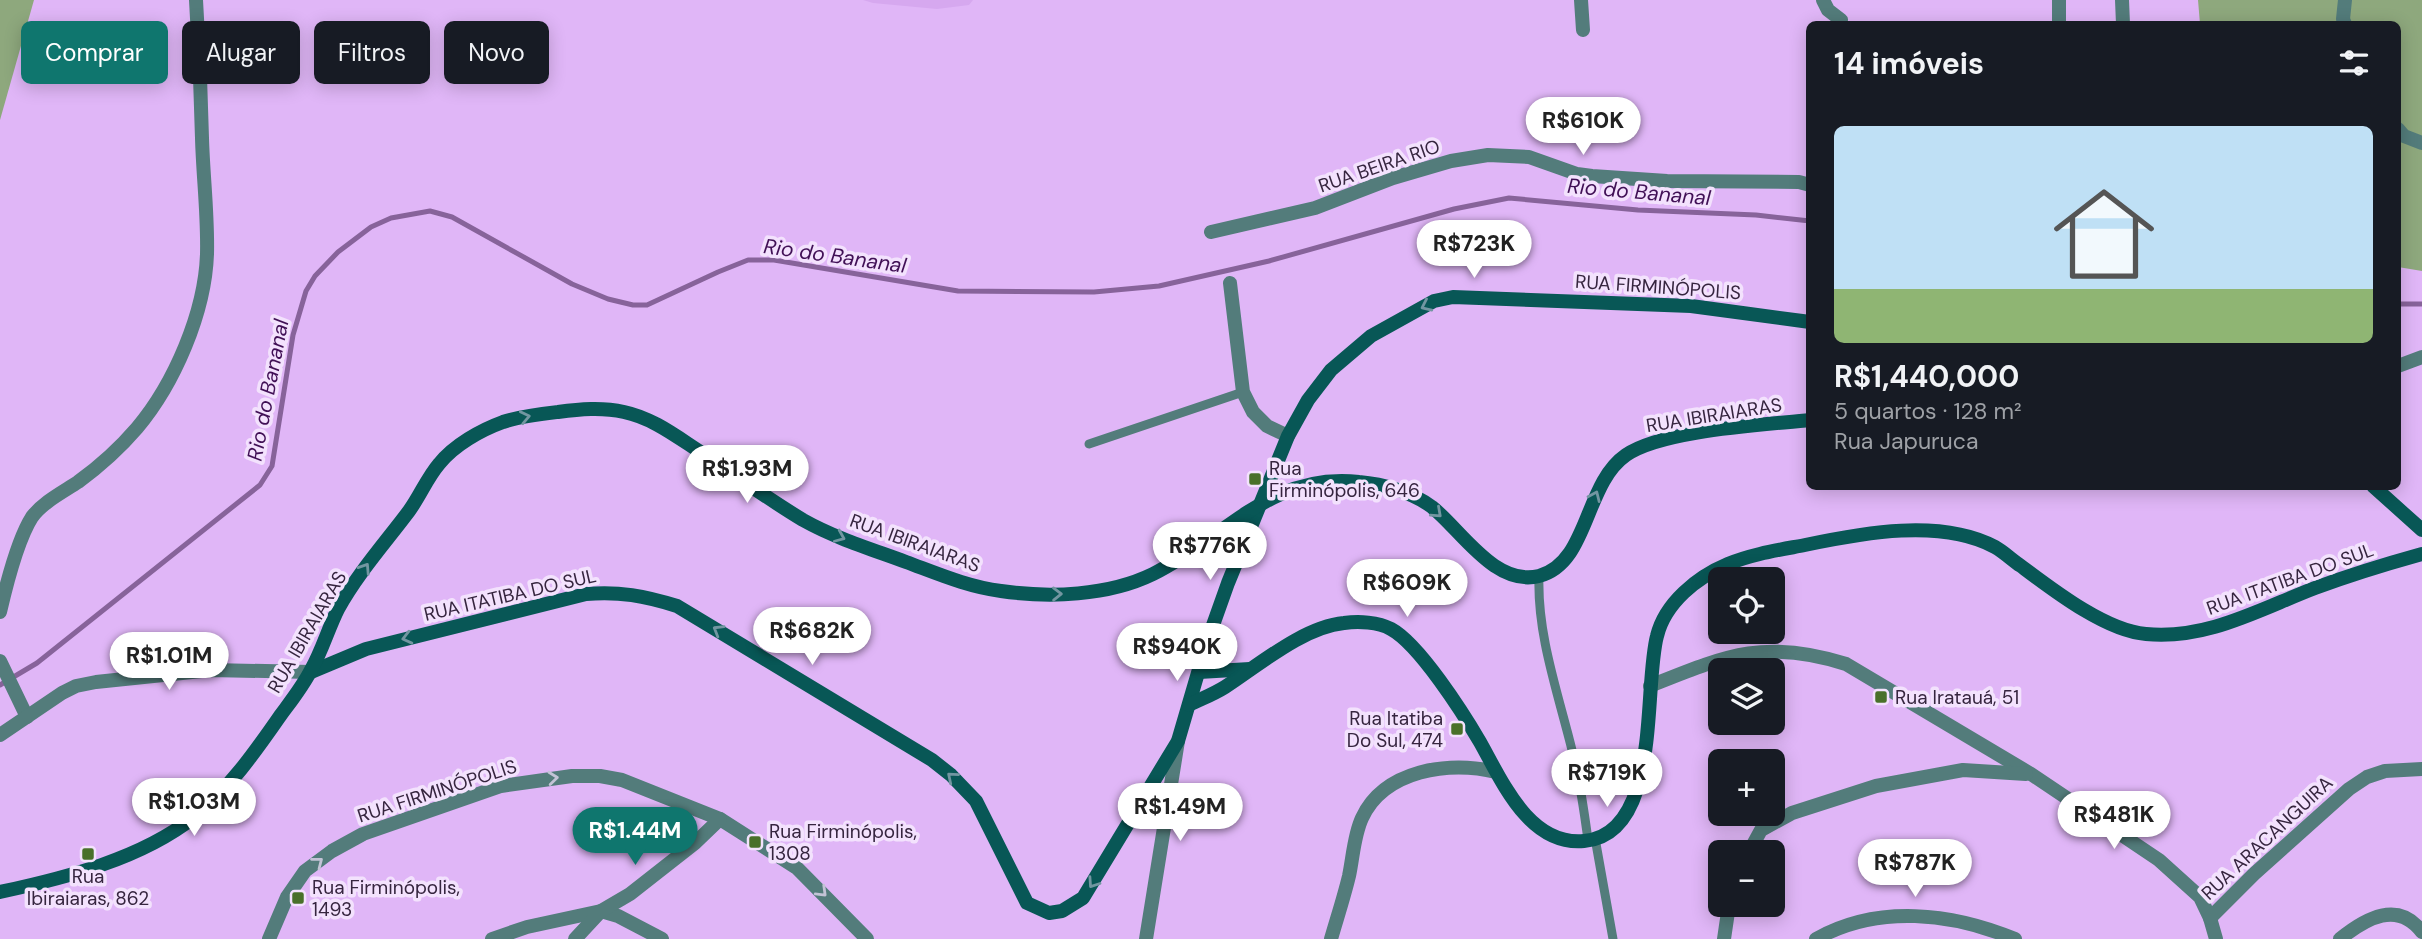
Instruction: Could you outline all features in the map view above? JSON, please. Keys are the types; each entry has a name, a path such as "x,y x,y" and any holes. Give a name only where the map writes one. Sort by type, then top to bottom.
{"main road":[{"name":"RUA FIRMINÓPOLIS","path":"1178,741 1207,642 1259,504 1288,436 1315,390 1331,370 1371,336 1433,301 1446,298 1691,306 1806,321"},
{"name":"RUA IBIRAIARAS","path":"0,892 59,880 99,866 166,835 193,818 251,759 311,672 339,609 439,463 462,443 504,422 538,415 601,409 628,412 656,424 810,523 868,548 993,591 1073,594 1133,583 1153,574 1259,504 1314,481 1362,482 1384,486 1418,498 1435,509 1469,545 1502,569 1527,578 1539,576 1553,571 1565,560 1575,544 1601,484 1615,463 1631,451 1647,443 1671,438 1806,421"},
{"path":"2377,490 2422,530"},
{"name":"RUA ITATIBA DO SUL","path":"1592,839 1615,828 1634,797 1645,753 1657,633 1672,606 1698,579 1729,564 1763,553 1853,535 1931,531 1965,537 1994,547 2061,596 2120,629 2145,634 2187,634 2215,628 2317,587 2422,554"},
{"name":"RUA ITATIBA DO SUL","path":"311,672 366,649 586,594 613,591 677,606 932,760 951,775 976,801 1027,902 1049,913 1062,911 1083,898 1178,741"},
{"path":"1189,705 1220,690 1283,649 1317,631 1341,623 1366,622 1390,628 1408,642 1427,664 1479,741 1521,811 1535,824 1564,839 1592,839"},
{"path":"1199,672 1252,668"},
{"path":"1139,803 1146,800 1160,804 1167,817"}],"street":[{"path":"0,612 10,575 32,518 42,506 116,452 142,421 174,370 198,309 207,255 196,0"},
{"path":"1581,0 1583,30"},
{"path":"1823,0 1828,10 1841,20"},
{"path":"2059,0 2059,21"},
{"path":"2122,0 2123,21"},
{"path":"2344,21 2345,0"},
{"path":"2401,132 2422,143"},
{"name":"RUA BEIRA RIO","path":"1211,232 1315,208 1392,178 1451,161 1488,155 1528,157 1577,174 1592,176 1667,181 1776,181 1806,185"},
{"path":"1230,283 1243,392 1254,412 1267,426 1288,436"},
{"path":"2401,365 2422,357"},
{"name":"RUA ARACANGUIRA","path":"1650,686 1738,654 1784,651 1815,654 1846,664 2031,774 2159,860 2200,897 2210,918 2254,874 2349,789 2367,777 2385,771 2422,769"},
{"path":"0,662 27,717"},
{"path":"0,735 69,689 96,682 211,670 311,672"},
{"name":"RUA FIRMINÓPOLIS","path":"1146,939 1178,741"},
{"path":"1331,939 1349,878 1362,818 1371,803 1387,788 1412,774 1455,766 1496,772"},
{"path":"1756,840 1761,830 1792,813 1876,786 1962,770 2031,774"},
{"name":"RUA FIRMINÓPOLIS","path":"269,939 295,883 315,862 363,834 501,786 572,776 600,776 622,780 720,819 797,868 867,939"},
{"path":"575,939 601,911 630,894 695,843 720,819"},
{"path":"492,939 527,927 601,911 618,916 662,939"},
{"path":"2340,939 2362,923 2389,915 2402,915 2412,920 2422,932"},
{"path":"1816,939 1872,918 1896,916 1957,920 1983,926 2015,939"},
{"path":"1724,939 1727,917"},
{"path":"2210,918 2216,939"}],"lane":[{"path":"1089,444 1243,392"},
{"path":"1539,576 1540,610 1547,653 1573,752 1613,939"}],"shaded area":[{"path":"863,0 973,0 969,5 937,9"}],"green space":[{"path":"0,0 34,0 28,21 21,21 21,46 0,120"},
{"path":"2198,0 2422,0 2422,271 2401,268 2401,21 2200,21"}],"waterway":[{"name":"Rio do Bananal","path":"0,685 37,663 260,485 272,466 293,335 306,291 315,276 338,252 371,227 391,218 430,211 452,217 572,284 608,299 633,305 647,305 748,260 774,260 958,291 1094,292 1159,286 1269,261 1454,209 1509,198 1638,210 1756,215 1806,221"},
{"name":"Rio do Bananal","path":"2401,304 2422,304"}],"place":[{"name":"Rua Firminópolis, 646","path":"1255,479"},
{"name":"Rua Iratauá, 51","path":"1881,697"},
{"name":"Rua Itatiba Do Sul, 474","path":"1457,729"},
{"name":"Rua Firminópolis, 1308","path":"755,842"},
{"name":"Rua Ibiraiaras, 862","path":"88,854"},
{"name":"Rua Firminópolis, 1493","path":"298,898"}]}
